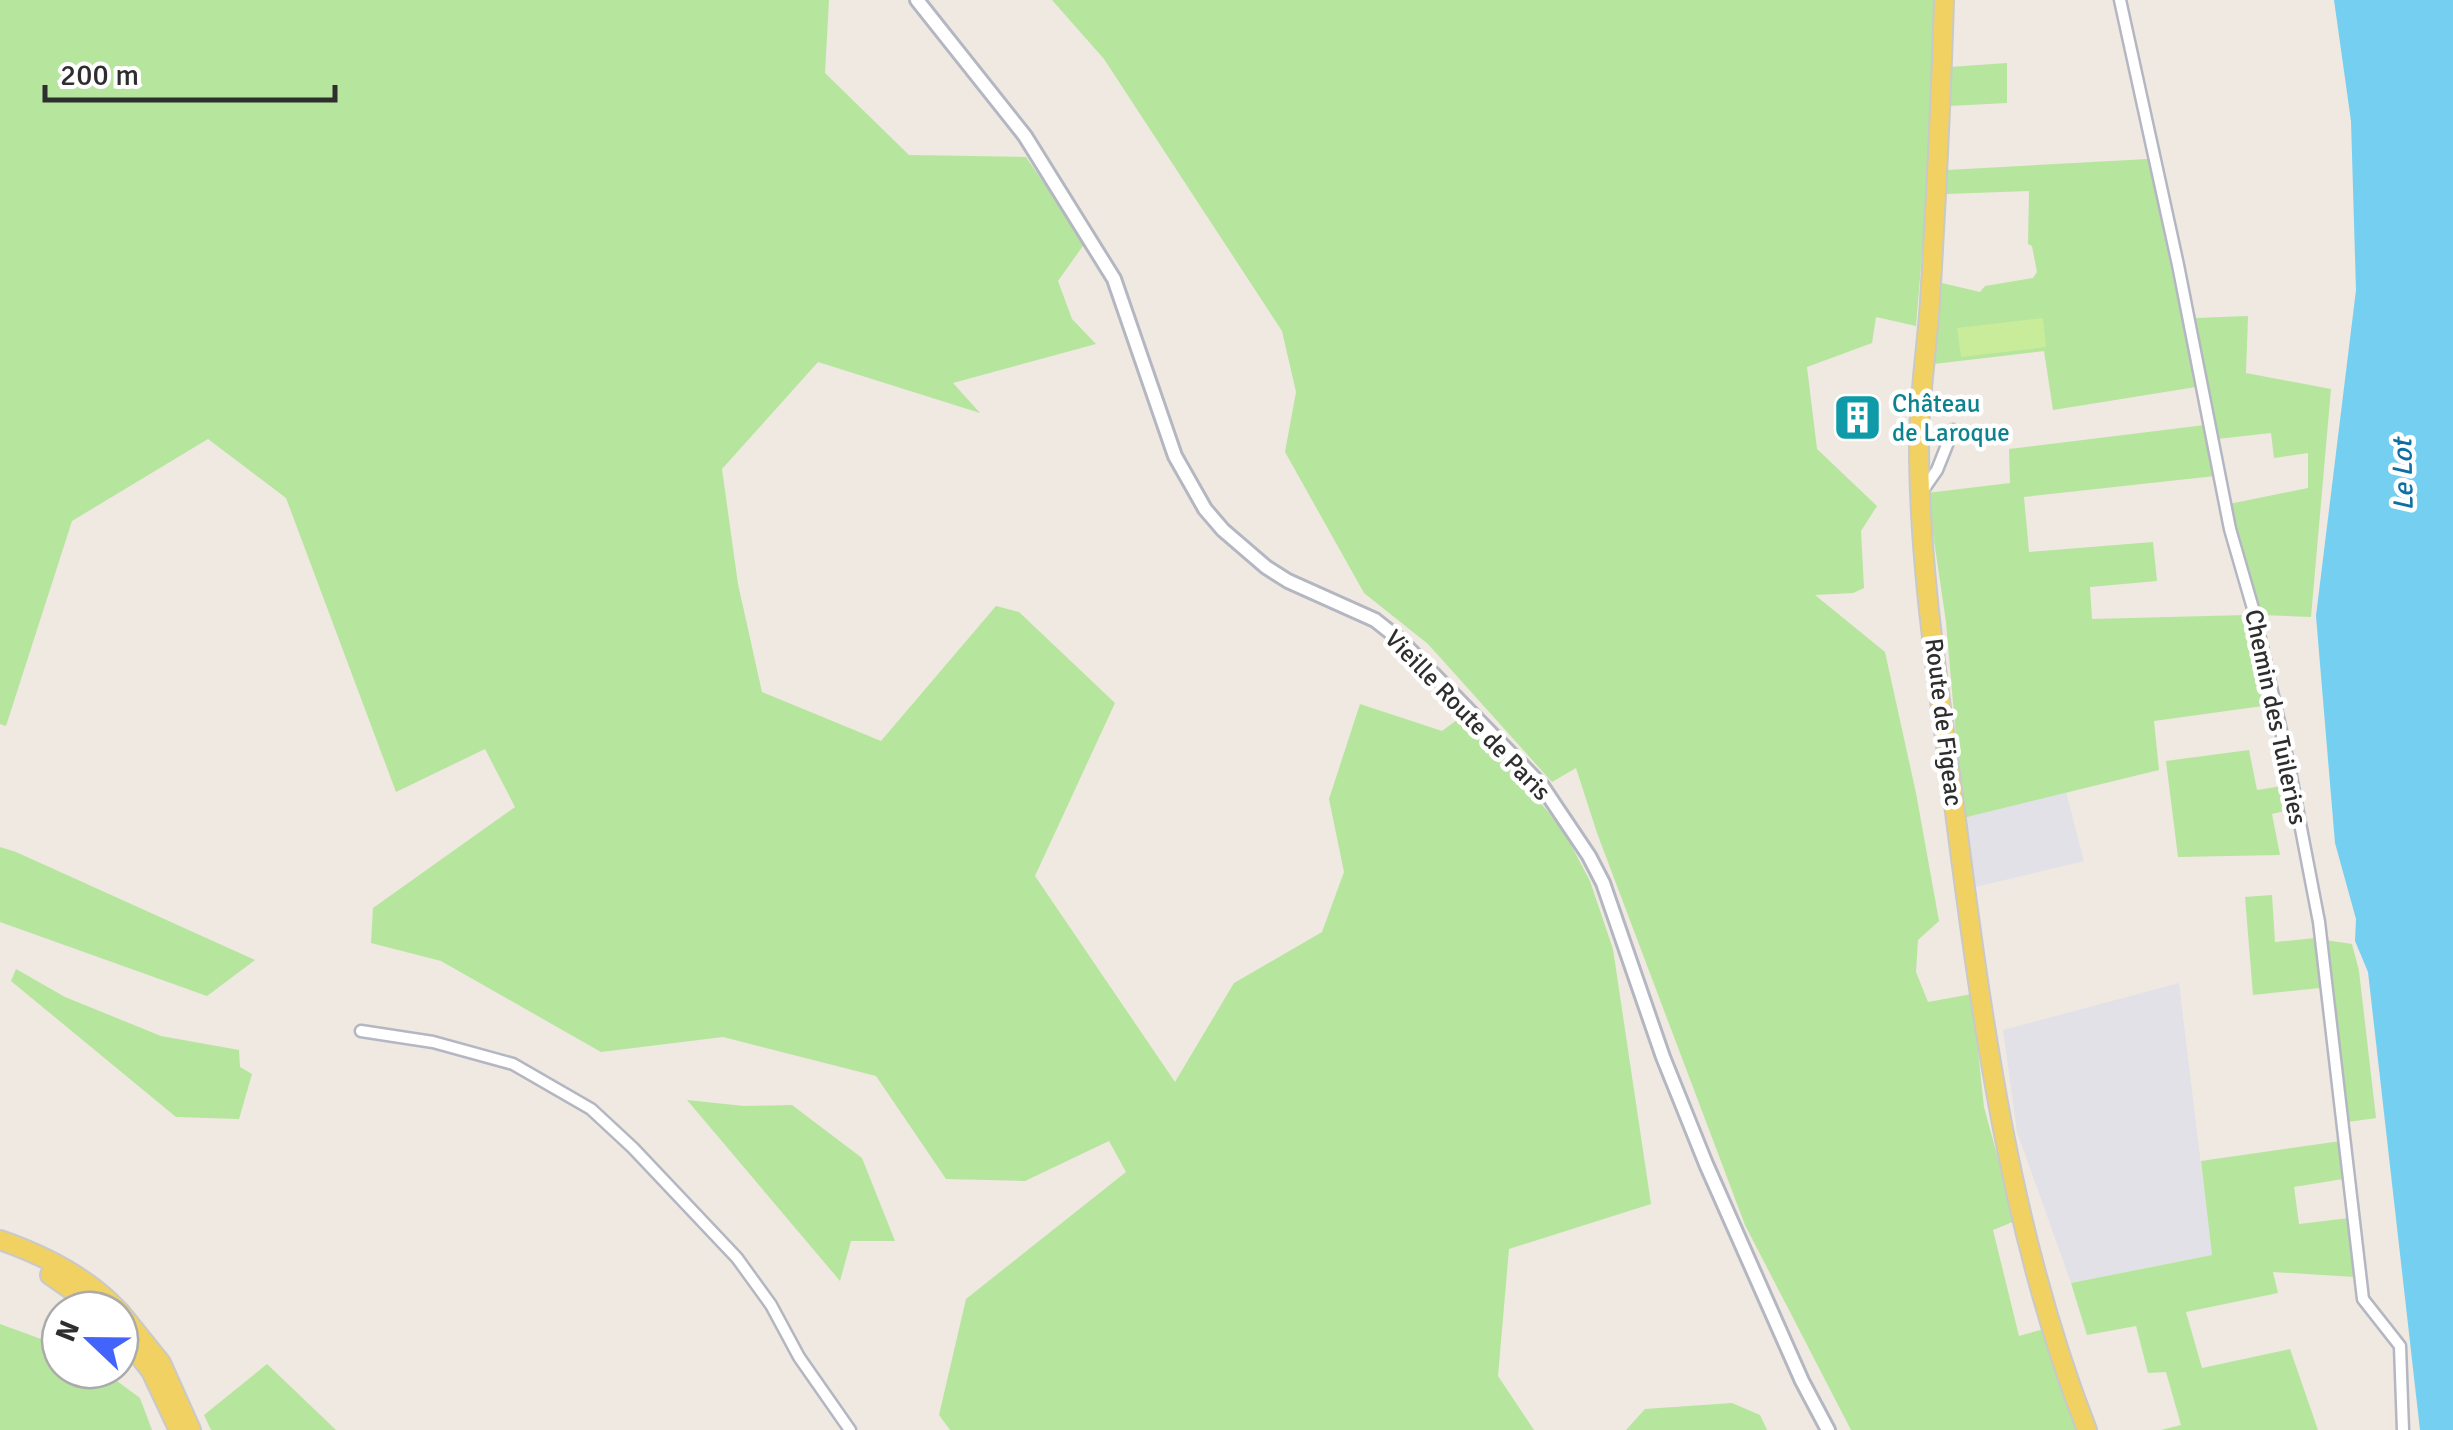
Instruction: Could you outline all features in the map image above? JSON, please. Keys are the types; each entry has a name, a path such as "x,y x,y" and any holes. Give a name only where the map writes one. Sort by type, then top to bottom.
{"main road":[{"name":"Route de Figeac","path":"1944,0 1940,147 1919,439 1920,493 1937,677 1998,1109 2042,1290 2087,1430"},
{"path":"0,1240 54,1263 94,1290"},
{"path":"0,1252 44,1271 71,1290"},
{"path":"140,1337 161,1363 192,1430"},
{"path":"140,1357 151,1371 178,1430"}],"street":[{"name":"Vieille Route de Paris","path":"917,0 1025,136 1114,279 1176,456 1205,509 1266,567 1374,620 1399,639 1542,786 1570,825 1603,883 1662,1057 1706,1164 1802,1382 1828,1430"},
{"name":"Chemin des Tuileries","path":"2120,0 2230,529 2254,612 2289,766 2319,922 2363,1299 2400,1346 2403,1430"},
{"path":"1920,493 1937,470 1953,430"},
{"path":"361,1031 433,1042 513,1064 592,1109 737,1258 772,1305 799,1358 850,1430"}],"shaded area":[{"path":"2066,792 2084,861 1972,888 1963,818"},
{"path":"2179,983 2212,1255 2071,1283 2017,1132 2003,1030"}],"green space":[{"path":"0,0 829,0 825,73 909,155 1026,157 1085,243 1058,281 1072,319 1096,344 953,383 980,413 818,362 722,469 738,584 762,692 881,741 996,606 1019,612 1115,703 1035,876 1175,1082 1234,983 1322,932 1344,872 1329,799 1360,704 1442,731 1461,717 1562,828 1590,881 1613,949 1651,1204 1509,1249 1498,1376 1534,1430 950,1430 939,1415 966,1299 1126,1172 1109,1141 1025,1181 946,1179 876,1076 723,1037 601,1052 441,961 371,943 373,908 515,807 485,749 396,792 286,498 208,439 72,521 6,726 0,724"},
{"path":"1052,0 1934,0 1932,133 1916,326 1876,317 1872,343 1807,367 1817,449 1877,506 1861,531 1864,588 1853,593 1815,595 1885,652 1939,921 1918,940 1916,972 1928,1002 1972,994 1984,1107 2015,1221 1993,1230 2019,1336 2044,1329 2077,1430 1851,1430 1745,1225 1576,768 1552,782 1428,644 1364,593 1285,452 1296,392 1282,331 1104,59"},
{"path":"2007,63 2007,103 1949,106 1950,67"},
{"path":"2148,159 2196,387 2053,410 2044,351 1934,364 1942,283 1980,292 1985,286 2033,278 2037,272 2032,246 2028,244 2029,191 1946,194 1947,170"},
{"path":"2248,316 2246,373 2331,389 2311,617 2260,615 2229,504 2308,488 2308,453 2274,458 2271,433 2217,439 2196,318"},
{"path":"2043,318 2046,347 1961,357 1957,328"},
{"path":"2205,425 2215,476 2024,497 2029,552 2153,542 2157,581 2090,587 2092,619 2246,615 2270,705 2154,721 2159,770 1963,818 1946,622 1927,493 2010,483 2009,449"},
{"path":"2249,750 2257,790 2288,785 2294,809 2272,814 2280,855 2178,857 2166,761"},
{"path":"0,847 255,960 207,996 0,922"},
{"path":"2272,895 2275,942 2316,938 2320,988 2253,995 2245,897"},
{"path":"2325,940 2352,944 2359,971 2376,1118 2348,1122"},
{"path":"16,969 65,997 161,1036 239,1050 240,1067 252,1074 239,1119 176,1117 11,981"},
{"path":"687,1100 744,1106 792,1105 862,1158 895,1241 851,1241 840,1281"},
{"path":"2341,1141 2343,1179 2294,1187 2299,1224 2349,1218 2355,1277 2273,1272 2278,1293 2186,1312 2202,1368 2290,1349 2318,1430 2161,1430 2181,1425 2166,1372 2148,1373 2136,1326 2087,1335 2071,1283 2212,1255 2201,1161"},
{"path":"0,1324 40,1339 40,1390 129,1390 140,1398 152,1430 0,1430"},
{"path":"267,1364 336,1430 211,1430 204,1415"},
{"path":"1732,1403 1760,1415 1767,1430 1626,1430 1645,1409"}],"water":[{"name":"Le Lot","path":"2334,0 2453,0 2453,1430 2420,1430 2368,972 2355,941 2356,919 2335,843 2316,616 2356,290 2351,121"}],"place":[{"name":"Château de Laroque","path":"1857,417"}]}
